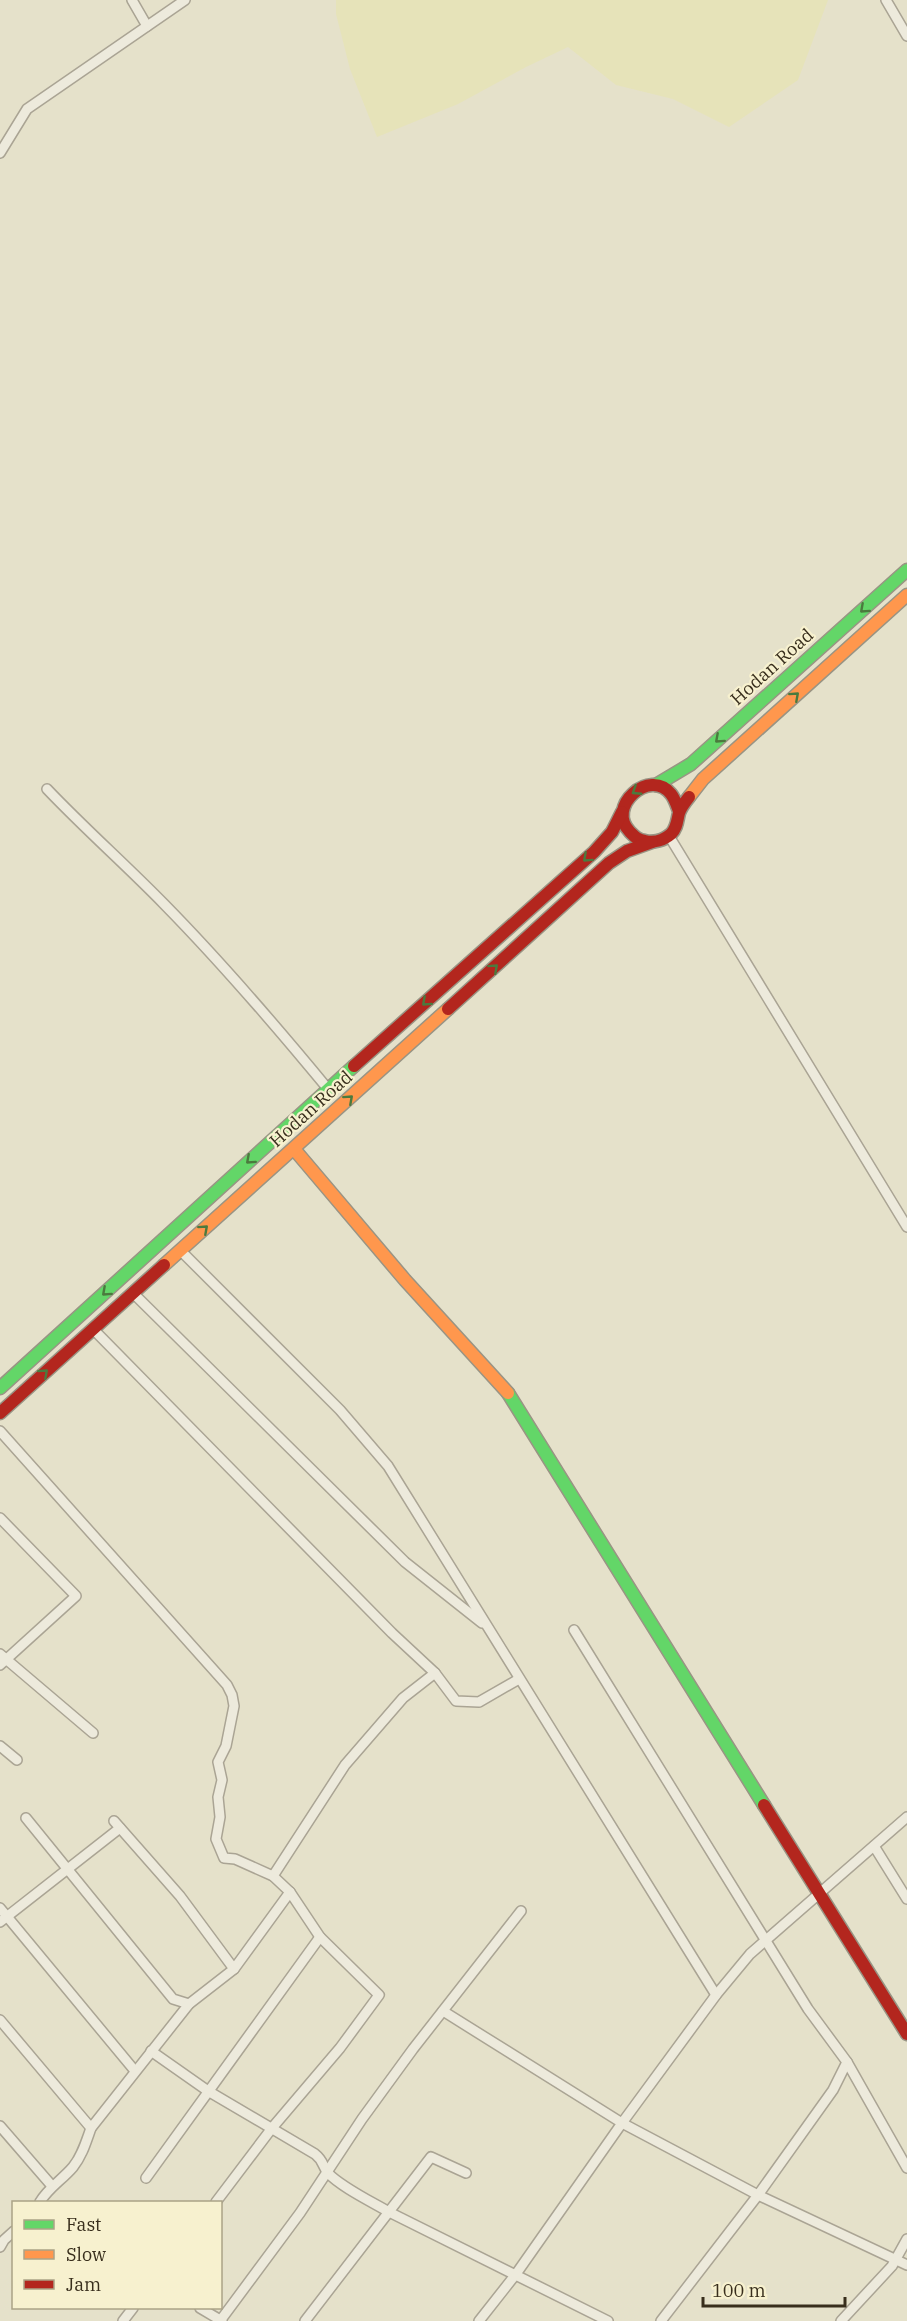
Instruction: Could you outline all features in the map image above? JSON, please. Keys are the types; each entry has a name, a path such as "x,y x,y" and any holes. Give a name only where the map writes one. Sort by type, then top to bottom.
{"main road":[{"name":"Hodan Road","path":"0,1388 328,1089 594,852 612,832 629,794 646,785 656,785 691,764 907,570"},
{"name":"Hodan Road","path":"0,1413 609,863 627,851 669,836 675,829 679,811 703,779 907,595"},
{"path":"656,785 672,794 679,811"},
{"path":"622,812 628,830 634,837 652,842"},
{"path":"294,1149 405,1280 505,1389 907,2034"}],"street":[{"path":"132,0 147,26"},
{"path":"0,153 27,109 185,0"},
{"path":"886,0 907,36"},
{"path":"47,789 165,905 238,984 328,1089"},
{"path":"669,836 907,1227"},
{"path":"180,1251 340,1410 388,1466 716,1995"},
{"path":"134,1293 405,1562 488,1628"},
{"path":"93,1329 392,1633 435,1673 456,1701 479,1702 519,1679"},
{"path":"0,1431 227,1685 234,1706 226,1746 218,1762 222,1780 218,1797 220,1817 216,1839 224,1858 235,1859 273,1876 291,1892 320,1936 379,1995 340,2048 272,2128 217,2201"},
{"path":"0,1518 76,1596 2,1659 93,1733"},
{"path":"574,1630 808,2009 848,2062 907,2168"},
{"path":"273,1876 345,1765 403,1698 435,1673"},
{"path":"0,1746 17,1760"},
{"path":"479,2321 516,2274 622,2123 716,1995 750,1954 907,1817"},
{"path":"26,1818 70,1869 173,1999 189,2004"},
{"path":"4,1919 70,1869 117,1824 180,1896 234,1969"},
{"path":"874,1846 907,1899"},
{"path":"41,2201 52,2186 72,2168 84,2150 91,2128 189,2004 234,1969 291,1892"},
{"path":"0,1908 4,1919 135,2071"},
{"path":"203,2309 221,2321 300,2213 362,2119 442,2011 521,1911"},
{"path":"146,2178 320,1936"},
{"path":"442,2011 622,2123 758,2195 907,2265"},
{"path":"0,2020 91,2128"},
{"path":"151,2051 208,2091 319,2157 327,2172 389,2212 608,2321"},
{"path":"661,2321 758,2195 834,2090 848,2062"},
{"path":"0,2126 52,2186"},
{"path":"304,2321 431,2157 466,2173"},
{"path":"841,2321 895,2260 907,2239"}],"shaded area":[{"path":"336,0 828,0 798,80 729,127 673,99 616,85 568,47 458,104 377,137 350,69 336,14"}],"traffic: fast":[{"path":"656,785 691,764 907,570"},
{"path":"0,1388 354,1066"},
{"path":"508,1393 764,1805"}],"traffic: slow":[{"path":"689,797 703,779 907,595"},
{"path":"164,1265 448,1009"},
{"path":"294,1149 405,1280 508,1393"}],"traffic: jam":[{"path":"679,811 671,794 662,787 652,785 642,788 626,802 623,812 624,822 638,839 652,842 662,839 673,832 680,811 689,797"},
{"path":"354,1066 594,852 612,832 622,812"},
{"path":"448,1009 609,863 627,851 652,842"},
{"path":"0,1413 164,1265"},
{"path":"764,1805 907,2034"}]}
